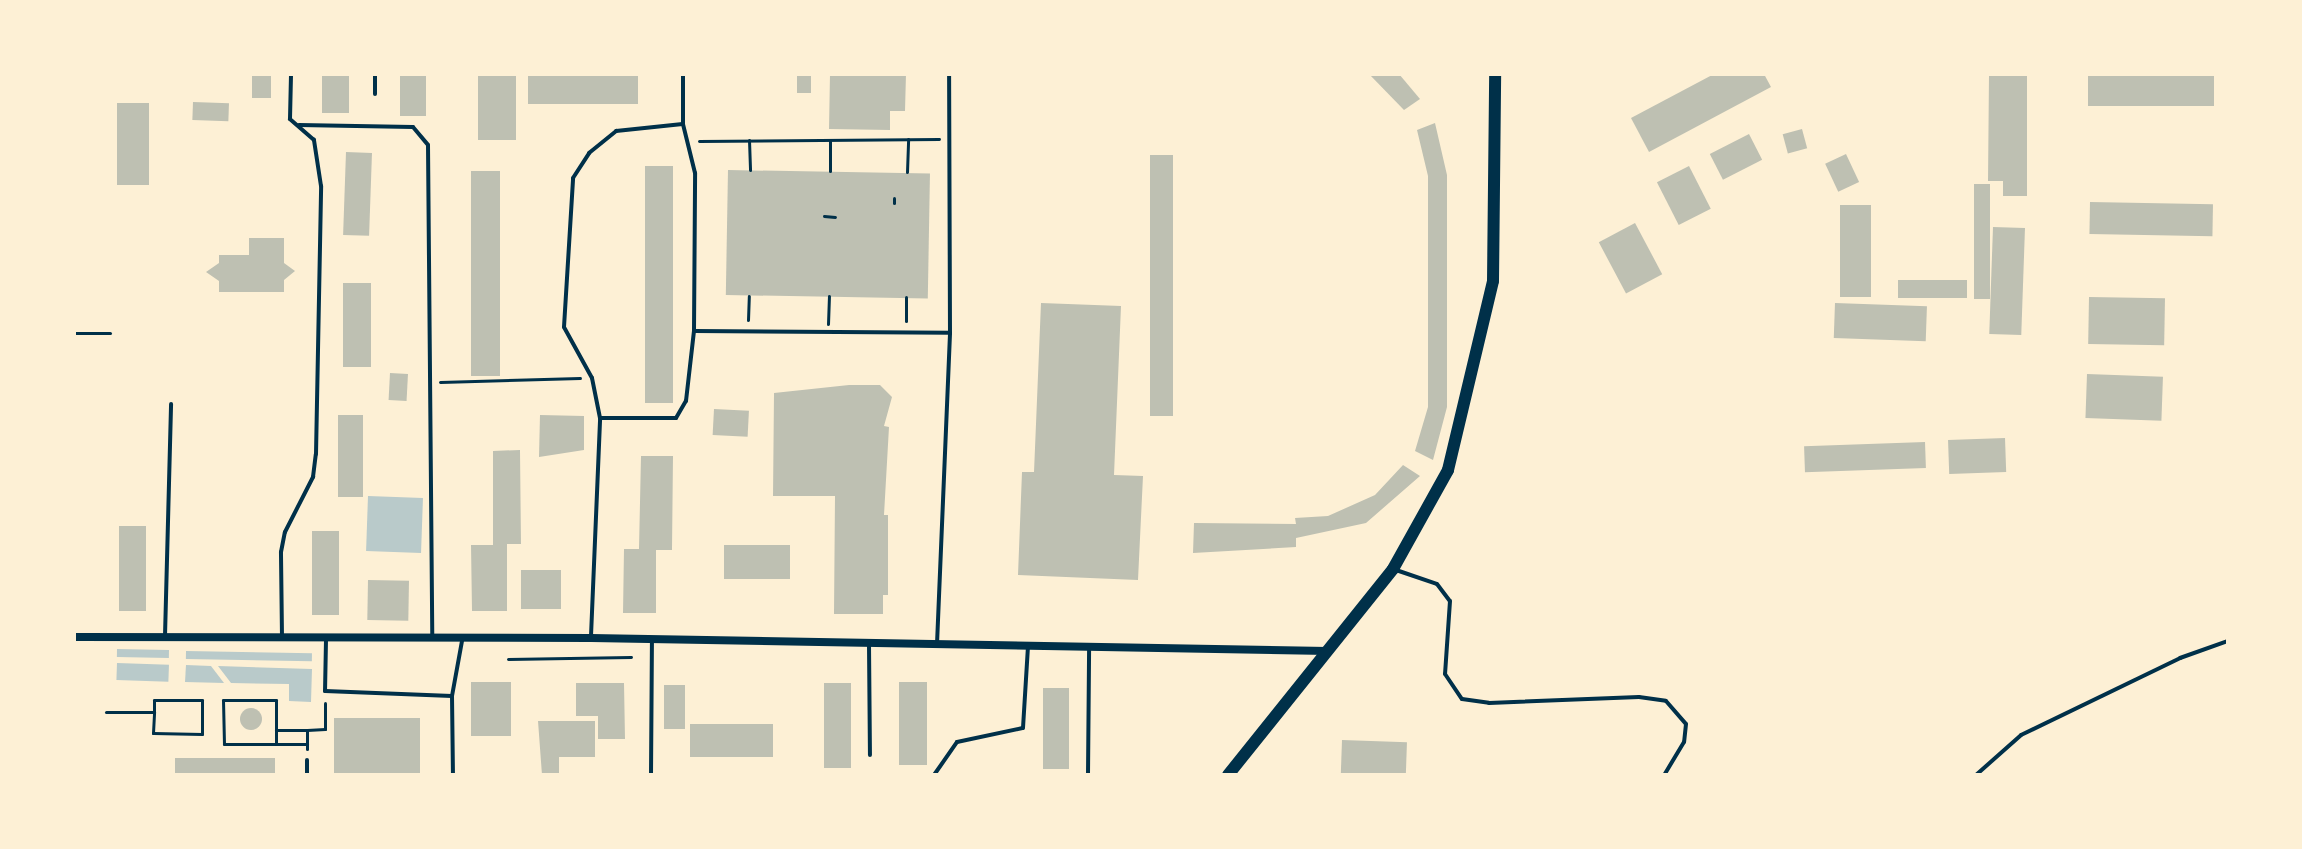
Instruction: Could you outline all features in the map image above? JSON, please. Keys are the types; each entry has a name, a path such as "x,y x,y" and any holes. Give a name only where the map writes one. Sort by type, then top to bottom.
{"main road":[{"path":"1228,775 1393,569 1448,470 1483,339 1496,259 1495,74"}],"street":[{"path":"74,637 432,641 591,638 1328,651"}],"lane":[{"path":"282,639 281,552 285,532 310,487 316,454 321,169 314,140 290,119 291,74"},
{"path":"375,74 375,94"},
{"path":"600,418 682,415 694,331 695,173 683,124 683,74"},
{"path":"937,646 950,333 949,74"},
{"path":"591,638 600,418 592,378 564,327 573,178 589,153 616,131 683,124"},
{"path":"299,125 413,127 423,134 431,163 432,641"},
{"path":"694,331 950,333"},
{"path":"165,638 171,404"},
{"path":"1393,569 1437,584 1450,601 1445,674 1462,699 1489,703 1639,697 1666,701 1686,724 1684,742 1664,775"},
{"path":"326,640 325,691 452,696"},
{"path":"651,775 652,640"},
{"path":"453,775 452,696 462,641"},
{"path":"1976,775 2021,735 2180,658 2228,641"},
{"path":"869,645 870,755"},
{"path":"934,775 957,742 1023,728 1028,647"},
{"path":"1088,775 1089,648"},
{"path":"307,760 307,775"},
{"path":"792,775 799,775"}],"path":[{"path":"907,172 908,139"},
{"path":"687,141 949,139"},
{"path":"749,140 750,170"},
{"path":"830,140 830,171"},
{"path":"894,198 894,203"},
{"path":"824,216 835,217"},
{"path":"748,331 749,296"},
{"path":"828,332 829,296"},
{"path":"906,297 906,332"},
{"path":"74,333 110,333"},
{"path":"431,383 592,378"},
{"path":"508,659 631,657"},
{"path":"276,730 325,729 325,691"},
{"path":"154,700 202,700 202,734 153,733 154,712 154,700"},
{"path":"276,744 276,700 223,700 224,744 276,744 307,744"},
{"path":"106,712 154,712"},
{"path":"307,730 307,760"}],"shaded area":[{"path":"368,496 423,498 421,553 366,551"},
{"path":"117,649 169,650 169,658 117,657"},
{"path":"186,651 312,653 312,661 186,659"},
{"path":"117,663 169,665 168,682 116,680"},
{"path":"186,665 211,666 224,683 185,682"},
{"path":"218,666 312,669 311,702 289,701 289,684 231,683"}],"building":[{"path":"252,74 271,74 271,98 252,98"},
{"path":"322,74 349,74 349,113 322,113"},
{"path":"400,74 426,74 426,116 400,116"},
{"path":"478,74 516,74 516,140 478,140"},
{"path":"528,74 638,74 638,104 528,104"},
{"path":"797,74 811,74 811,93 797,93"},
{"path":"830,74 906,74 905,111 890,111 890,130 829,129"},
{"path":"1369,74 1399,74 1420,99 1404,110"},
{"path":"1714,74 1764,74 1771,87 1649,152 1631,118"},
{"path":"1989,74 2027,74 2027,196 2003,196 2003,181 1988,181"},
{"path":"2088,74 2214,74 2214,106 2088,106"},
{"path":"193,102 229,103 228,121 192,120"},
{"path":"117,103 149,103 149,185 117,185"},
{"path":"1435,123 1447,175 1447,407 1433,460 1415,451 1428,407 1428,176 1417,130"},
{"path":"1802,129 1807,148 1788,153 1783,134"},
{"path":"1749,134 1762,160 1723,180 1710,154"},
{"path":"346,152 372,153 369,236 343,235"},
{"path":"1846,154 1859,182 1838,192 1825,164"},
{"path":"1150,155 1173,155 1173,416 1150,416"},
{"path":"645,166 673,166 673,403 645,403"},
{"path":"1689,166 1711,209 1679,225 1657,182"},
{"path":"728,170 930,174 928,299 726,295"},
{"path":"471,171 500,171 500,376 471,376"},
{"path":"1974,184 1990,184 1990,299 1974,299"},
{"path":"2090,202 2213,204 2212,236 2089,234"},
{"path":"1840,205 1871,205 1871,297 1840,297"},
{"path":"1635,223 1662,274 1626,293 1599,242"},
{"path":"1993,227 2025,228 2021,335 1989,334"},
{"path":"249,238 284,238 284,263 295,271 284,280 284,292 219,292 219,281 206,272 219,263 219,255 249,255"},
{"path":"1898,280 1967,280 1967,298 1898,298"},
{"path":"343,283 371,283 371,367 343,367"},
{"path":"2089,297 2165,298 2164,345 2088,344"},
{"path":"1041,303 1121,306 1114,475 1143,476 1138,580 1018,575 1022,472 1034,472"},
{"path":"1835,303 1927,306 1926,341 1834,338"},
{"path":"390,373 408,374 407,401 389,400"},
{"path":"2087,374 2163,377 2161,421 2085,418"},
{"path":"880,385 892,397 884,426 889,427 884,515 888,515 888,595 883,595 883,614 834,614 835,496 773,496 774,393"},
{"path":"714,409 749,411 748,437 713,435"},
{"path":"338,415 363,415 363,497 338,497"},
{"path":"540,415 584,416 584,450 539,457"},
{"path":"2005,438 2006,472 1949,474 1948,440"},
{"path":"1925,442 1926,468 1805,472 1804,446"},
{"path":"520,450 521,544 507,544 507,611 472,611 471,545 493,545 493,451"},
{"path":"641,456 673,456 672,550 656,550 656,613 623,613 624,549 639,549"},
{"path":"1403,465 1420,476 1366,523 1296,538 1296,547 1193,553 1194,523 1296,524 1295,518 1328,516 1375,495"},
{"path":"119,526 146,526 146,611 119,611"},
{"path":"312,531 339,531 339,615 312,615"},
{"path":"724,545 790,545 790,579 724,579"},
{"path":"521,570 561,570 561,609 521,609"},
{"path":"368,580 409,581 408,621 367,620"},
{"path":"471,682 511,682 511,736 471,736"},
{"path":"899,682 927,682 927,765 899,765"},
{"path":"576,683 624,683 625,739 598,739 598,716 576,716"},
{"path":"824,683 851,683 851,768 824,768"},
{"path":"664,685 685,685 685,729 664,729"},
{"path":"1043,688 1069,688 1069,769 1043,769"},
{"path":"251,708 259,711 262,719 259,727 251,730 243,727 240,719 243,711"},
{"path":"334,718 420,718 420,775 334,775"},
{"path":"538,721 595,721 595,757 559,757 559,775 542,775"},
{"path":"690,724 773,724 773,757 690,757"},
{"path":"1342,740 1407,742 1406,775 1341,775"},
{"path":"175,758 275,758 275,775 175,775"}]}
